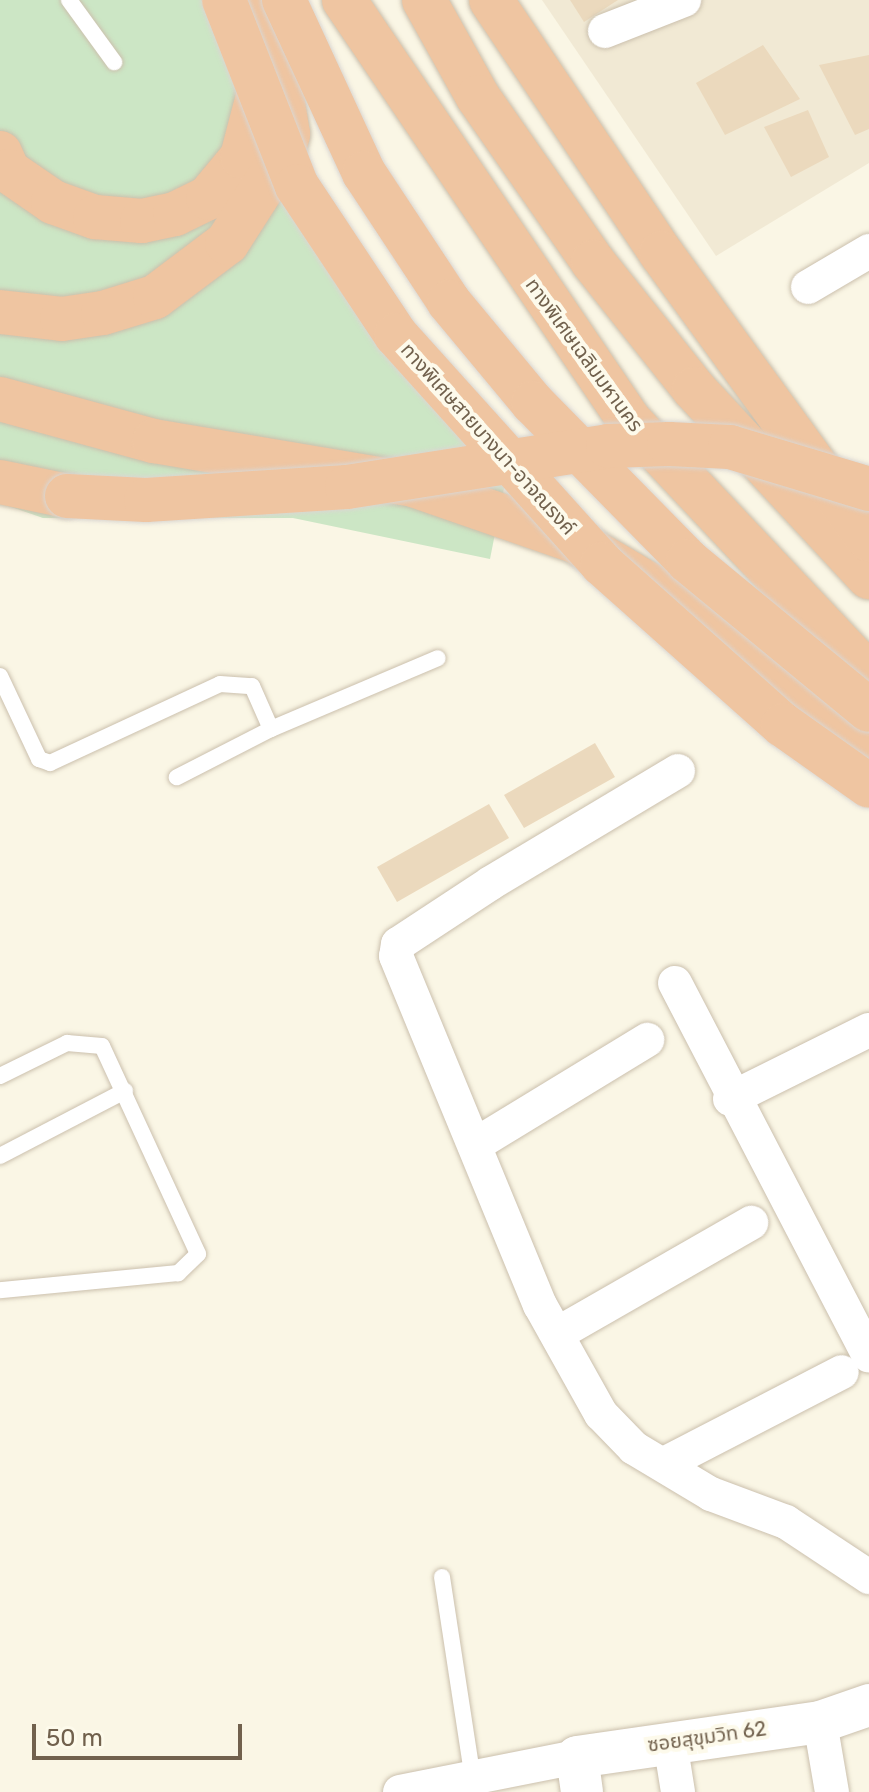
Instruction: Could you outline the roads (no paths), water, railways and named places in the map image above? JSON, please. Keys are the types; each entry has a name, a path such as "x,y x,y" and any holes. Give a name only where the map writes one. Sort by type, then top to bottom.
{"highway":[{"name":"ทางพิเศษสายบางนา-อาจณรงค์","path":"224,0 297,186 396,335 602,564 783,725 869,786"},
{"name":"ทางพิเศษเฉลิมมหานคร","path":"344,0 629,420 856,664"},
{"path":"424,0 478,97 593,262 694,389 869,577"},
{"path":"491,0 661,253 869,539"},
{"path":"0,153 8,171 53,202 95,217 142,221 175,214 208,198 242,157 262,93 268,9"},
{"path":"0,312 62,319 103,313 155,297 227,243 281,159 288,134 268,9"},
{"path":"268,9 364,173 449,302 523,392 623,502 869,710"},
{"path":"0,399 154,441 413,485 575,541 856,664"},
{"path":"0,482 67,496 225,497 669,444 730,447 869,489"},
{"path":"575,541 660,591 869,757"}],"street":[{"path":"605,31 684,0"},
{"path":"808,287 869,251"},
{"path":"678,771 398,944 405,980 557,1334 601,1414 664,1464 711,1494 786,1522 869,1577"},
{"path":"664,1464 856,1363 675,983"},
{"path":"730,1099 869,1030"},
{"path":"475,1145 647,1040"},
{"path":"557,1334 751,1223"},
{"name":"ซอยสุขุมวิท 62","path":"580,1775 670,1742 820,1722 869,1705"},
{"path":"820,1722 832,1792"},
{"path":"670,1742 678,1792"},
{"path":"400,1792 473,1779 580,1775"}],"lane":[{"path":"69,0 114,62"},
{"path":"177,777 271,729 438,658"},
{"path":"0,676 39,759 50,763 236,682 252,686 271,729"},
{"path":"0,1076 86,1040 102,1046 198,1254 178,1273 0,1290"},
{"path":"0,1156 125,1091"},
{"path":"442,1577 473,1779"}]}
